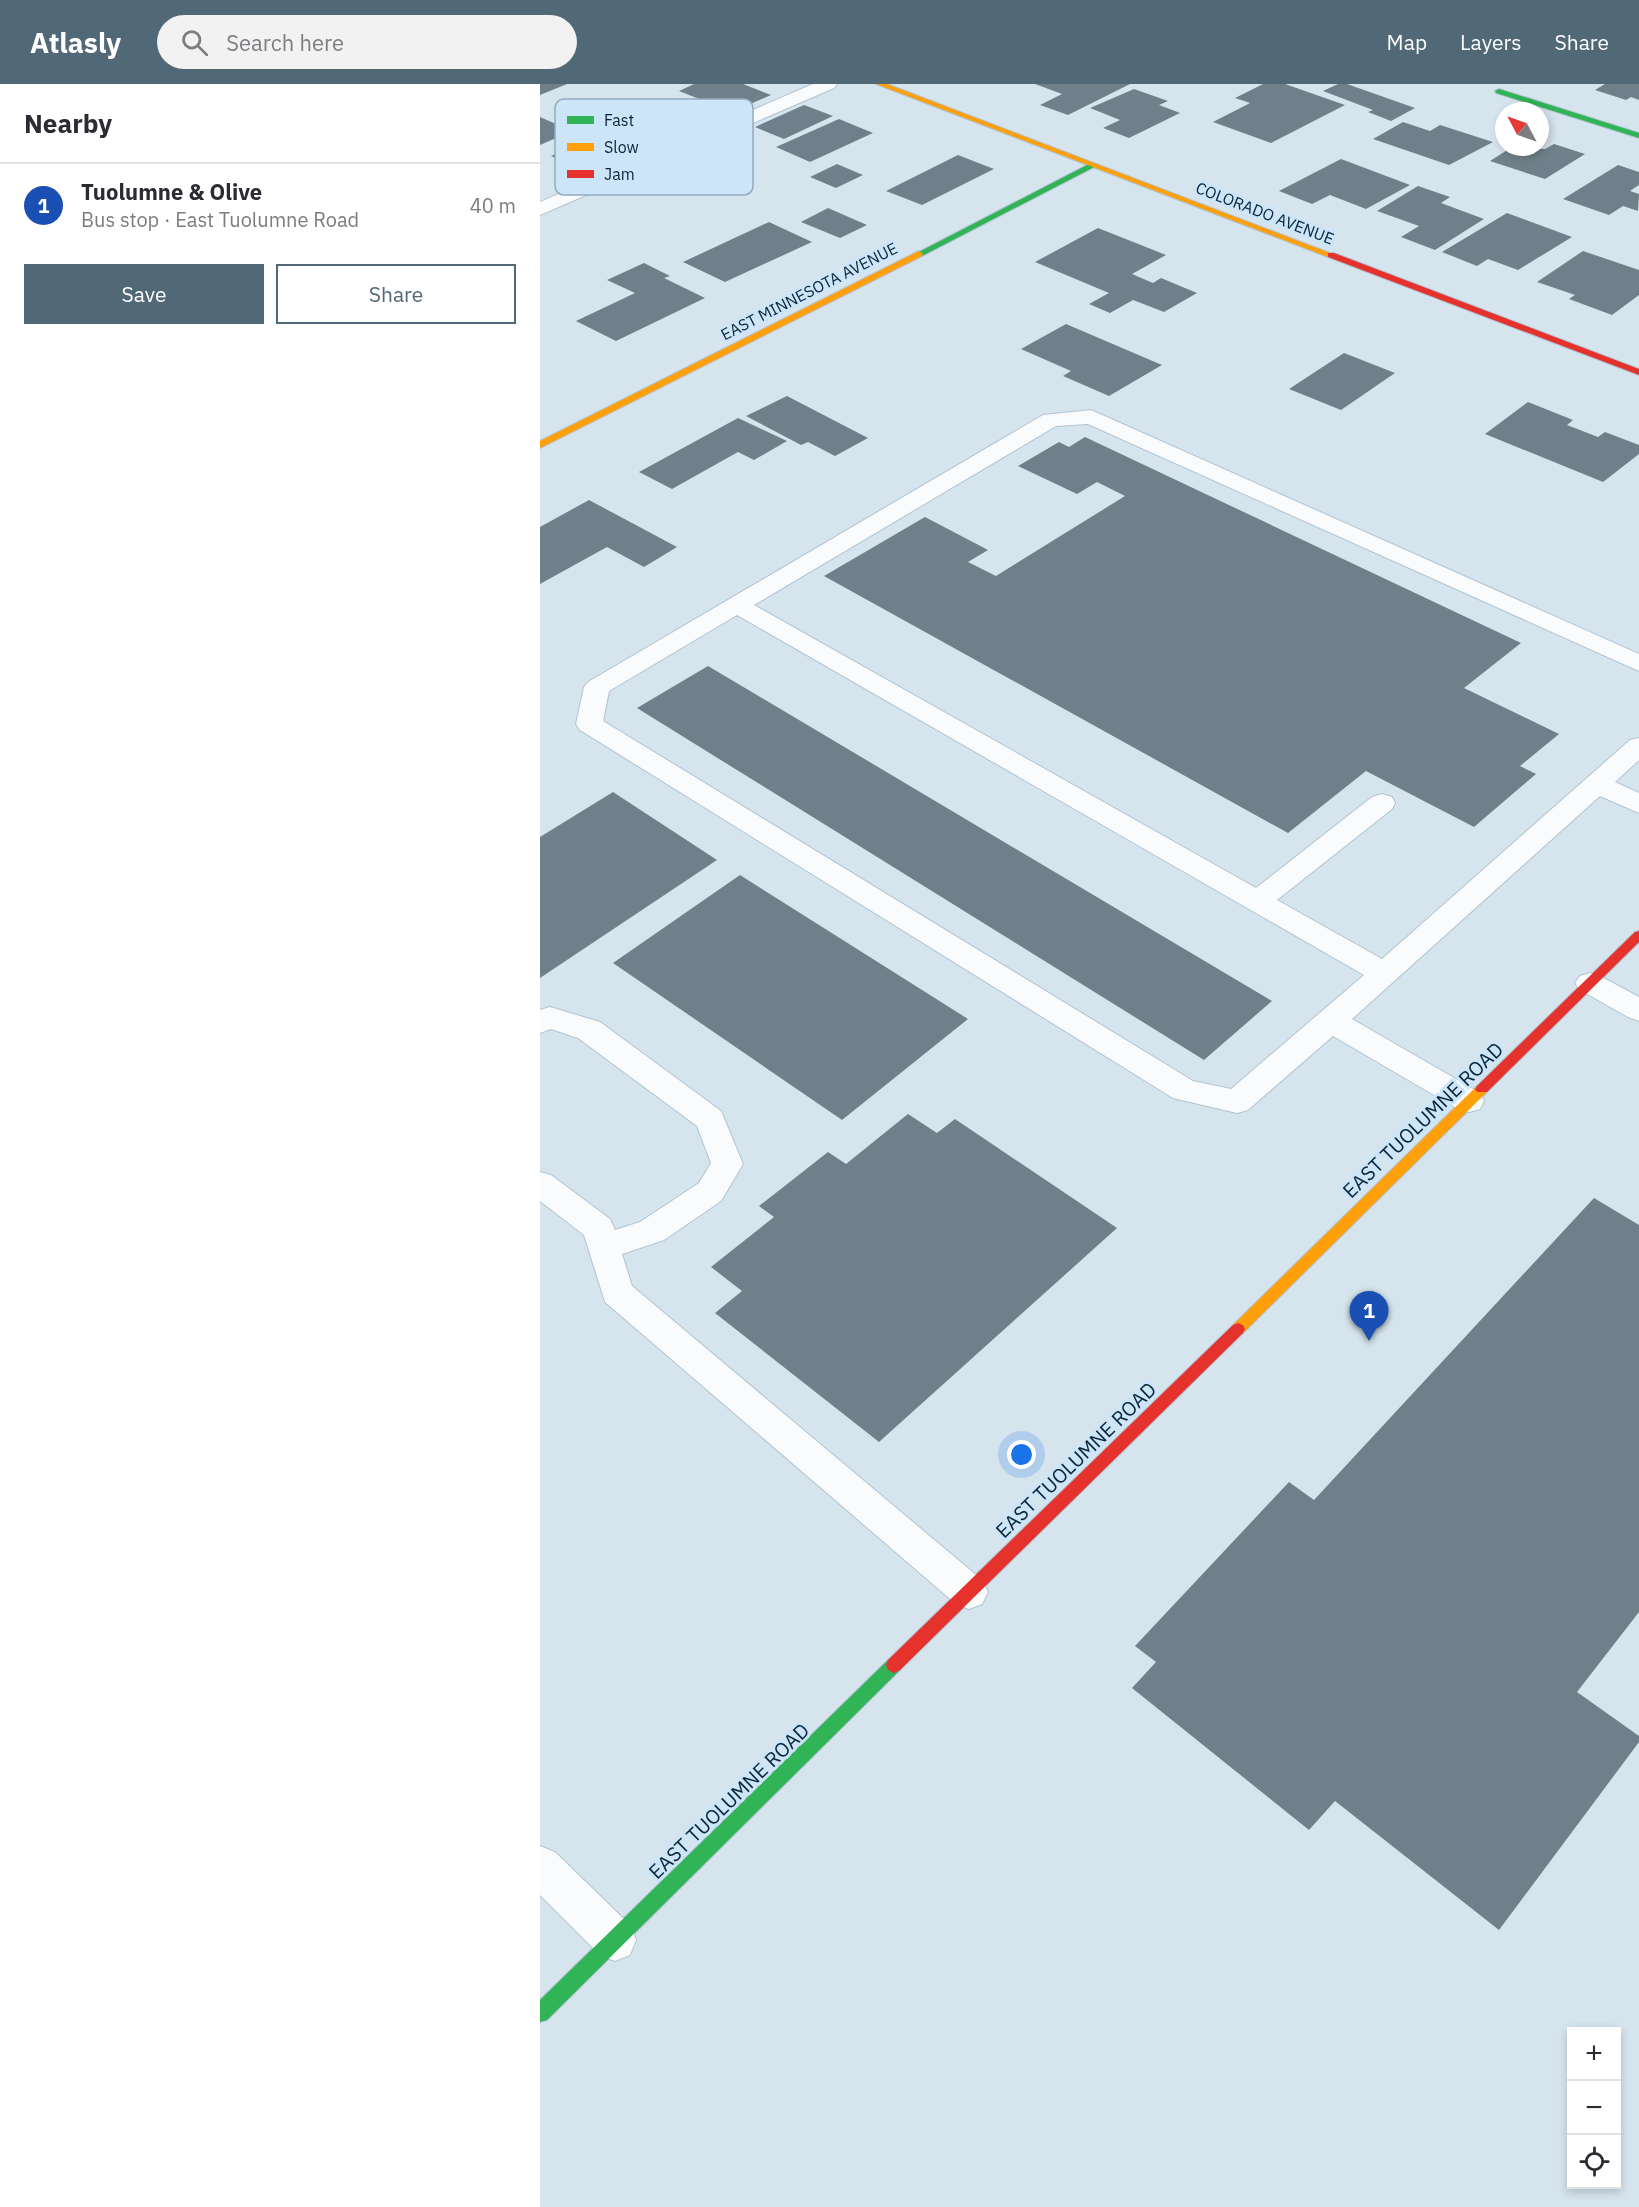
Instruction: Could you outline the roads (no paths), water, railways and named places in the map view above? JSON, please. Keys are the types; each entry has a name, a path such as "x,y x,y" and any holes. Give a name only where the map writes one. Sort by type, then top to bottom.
{"street":[{"name":"COLORADO AVENUE","path":"880,84 1639,372"},
{"path":"1499,91 1639,136"},
{"name":"EAST MINNESOTA AVENUE","path":"540,445 1094,165"},
{"name":"EAST TUOLUMNE ROAD","path":"540,2013 1639,935"}],"lane":[{"path":"753,117 828,84"},
{"path":"540,209 572,195"},
{"path":"1639,663 1091,417 1051,420 597,687 589,724 1184,1090 1237,1101 1639,746"},
{"path":"737,605 1384,973"},
{"path":"1597,784 1639,804"},
{"path":"1257,901 1382,803"},
{"path":"1590,983 1639,1010"},
{"path":"540,1022 550,1018 590,1030 710,1119 726,1164 710,1192 652,1231 604,1247"},
{"path":"1330,1021 1469,1101"},
{"path":"540,1184 598,1228 617,1293 969,1592"},
{"path":"540,1866 615,1940"}],"place":[{"name":"Tuolumne & Olive","path":"1369,1341"}]}
